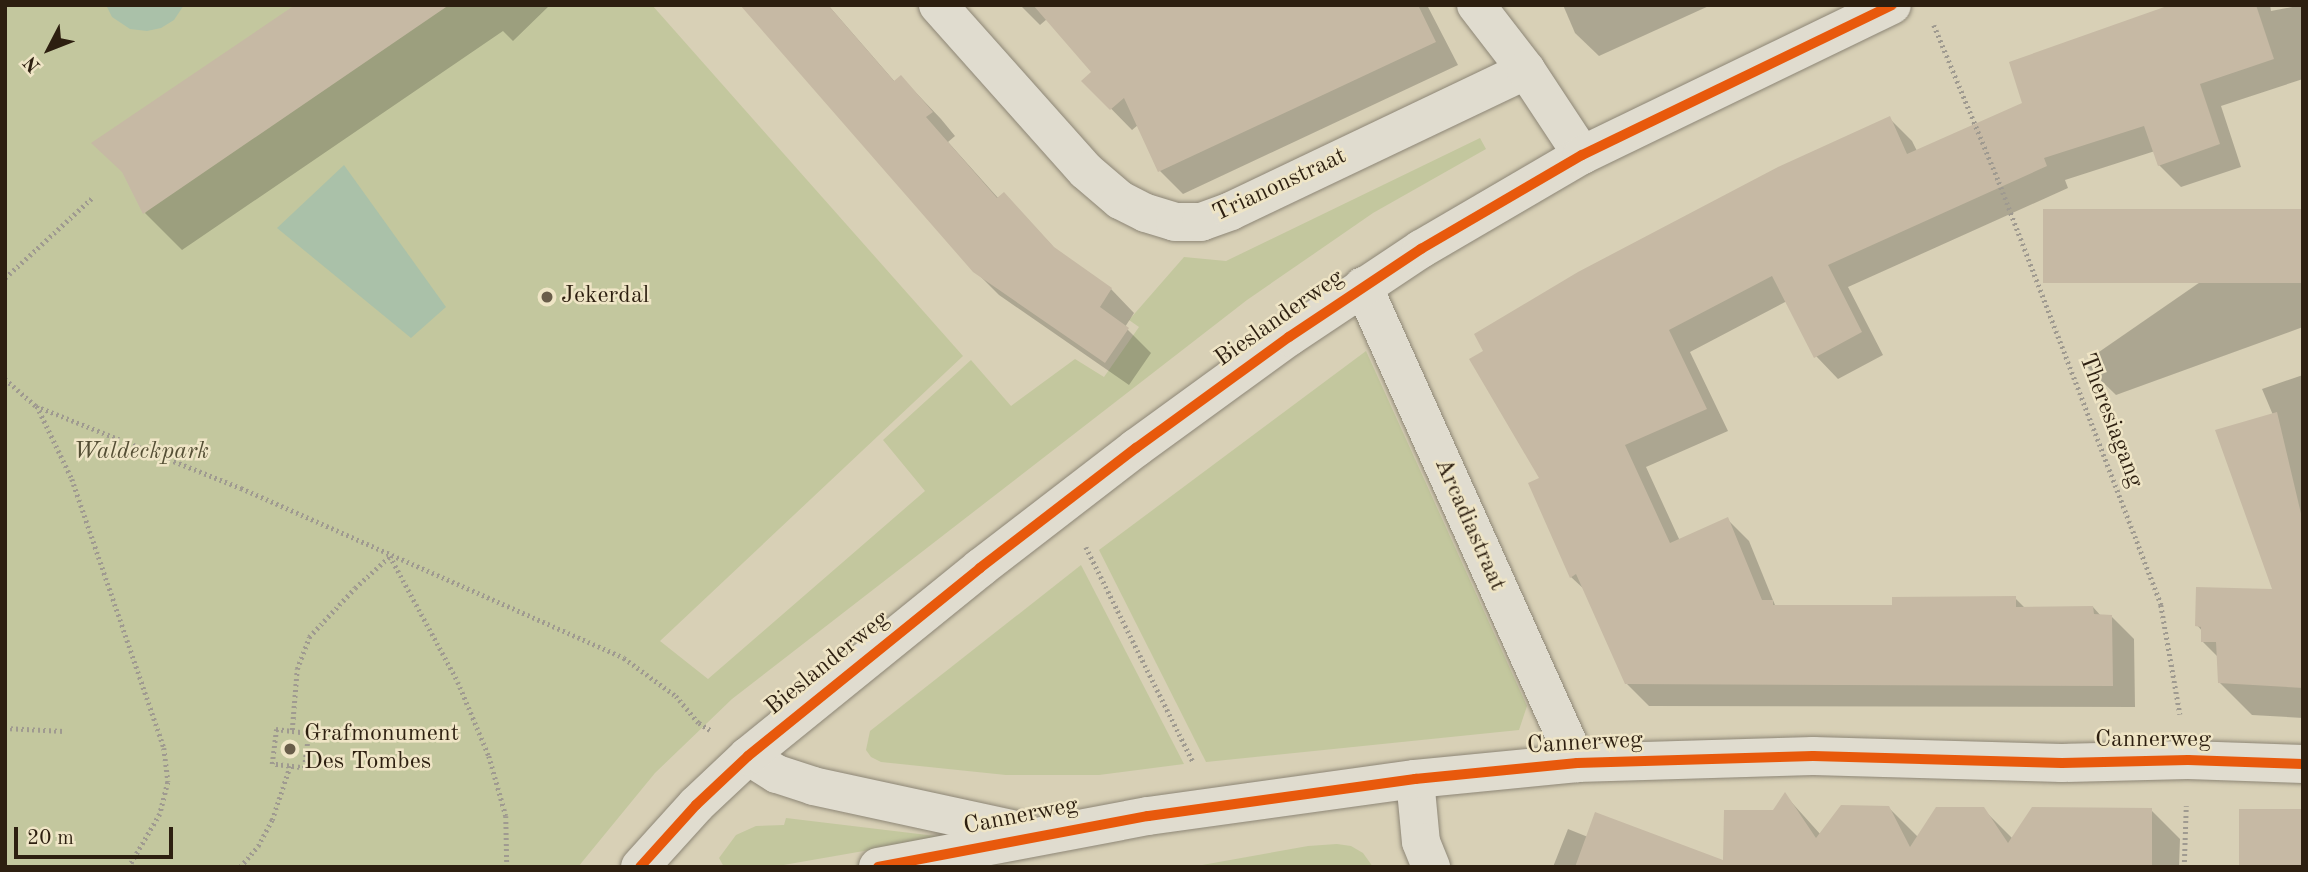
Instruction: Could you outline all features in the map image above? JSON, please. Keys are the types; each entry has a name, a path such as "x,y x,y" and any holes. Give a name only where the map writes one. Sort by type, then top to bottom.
{"street":[{"name":"Trianonstraat","path":"938,5 1086,170 1120,200 1146,214 1175,222 1201,222 1231,211 1525,70"},
{"path":"1476,5 1525,70 1582,155"},
{"name":"Bieslanderweg","path":"748,756 1158,432 1363,286 1495,204 1582,155 1892,5"},
{"name":"Arcadiastraat","path":"1363,286 1577,763"},
{"path":"640,867 681,821 748,756"},
{"name":"Cannerweg","path":"748,756 776,774 813,786 1037,835"},
{"name":"Cannerweg","path":"878,867 1037,835 1216,806 1415,779 1577,763 1813,756 2062,763 2188,760 2303,764"},
{"path":"1415,779 1421,842 1431,867"}],"path":[{"path":"5,278 93,197"},
{"path":"5,379 36,406 242,488 624,658 676,696 699,723"},
{"path":"36,406 72,479 164,748 167,782 160,814 129,867"},
{"path":"1064,504 1216,806"},
{"path":"292,730 296,669 309,637 355,588 390,556"},
{"path":"390,556 457,682 489,756 506,816 507,867"},
{"path":"5,728 64,731"},
{"path":"276,729 309,733 305,768 290,766 272,764 276,729"},
{"path":"240,867 269,827 290,766"}],"green space":[{"name":"Waldeckpark","path":"5,5 652,5 963,356 660,641 708,679 925,491 883,440 971,360 1011,406 1075,359 1104,377 1139,327 1129,320 1184,257 1226,261 1480,138 1486,149 1373,213 1247,300 732,699 655,773 578,867 5,867"},
{"path":"1366,351 1527,706 1519,730 1206,762 1099,550"},
{"path":"1081,565 1184,764 1099,775 1006,775 881,762 871,757 866,750 870,731"},
{"path":"786,818 944,837 772,867 724,867 719,858 736,835 756,826 784,825"},
{"path":"1308,846 1351,846 1363,853 1373,867 1191,867"}],"shaded area":[{"path":"106,5 184,5 174,20 161,28 147,31 130,29 112,17"},
{"path":"344,165 446,307 411,338 277,228"}],"building":[{"path":"295,5 449,5 143,214 122,172 91,143"},
{"path":"740,5 828,5 894,81 901,75 933,112 926,117 997,198 1004,192 1054,247 1112,288 1100,307 1129,328 1105,363 973,272"},
{"path":"1033,5 1418,5 1436,42 1158,172 1124,98 1110,110 1081,81 1091,72"},
{"path":"2170,5 2256,5 2274,59 2200,84 2220,144 2158,166 2144,126 2044,158 2047,166 1828,265 1862,332 1814,358 1772,276 1669,330 1707,409 1625,445 1670,543 1728,517 1762,600 1773,600 1773,605 1892,605 1892,597 2016,596 2016,607 2093,606 2094,614 2112,615 2113,686 1625,684 1576,574 1570,578 1528,483 1539,478 1469,359 1483,351 1474,334 1578,272 1778,167 1890,116 1907,154 2022,103 2009,62"},
{"path":"2043,209 2303,209 2303,283 2043,283"},
{"path":"2277,412 2303,522 2303,688 2218,683 2216,642 2201,642 2201,627 2195,626 2196,587 2272,589 2215,430"},
{"path":"1785,792 1816,838 1841,805 1889,806 1910,847 1936,807 1984,807 2008,843 2032,807 2152,808 2152,867 1575,867 1595,812 1723,860 1724,810 1773,810"},
{"path":"2239,809 2303,809 2303,867 2239,867"}],"cycle path":[{"path":"640,867 696,805 748,756 980,568 1136,448 1289,337 1421,249 1582,155 1892,5"},
{"path":"878,867 1148,816 1415,779 1577,763 1813,756 2062,763 2188,760 2303,764"}],"place":[{"name":"Jekerdal","path":"547,297"},
{"name":"Grafmonument Des Tombes","path":"290,749"}]}
